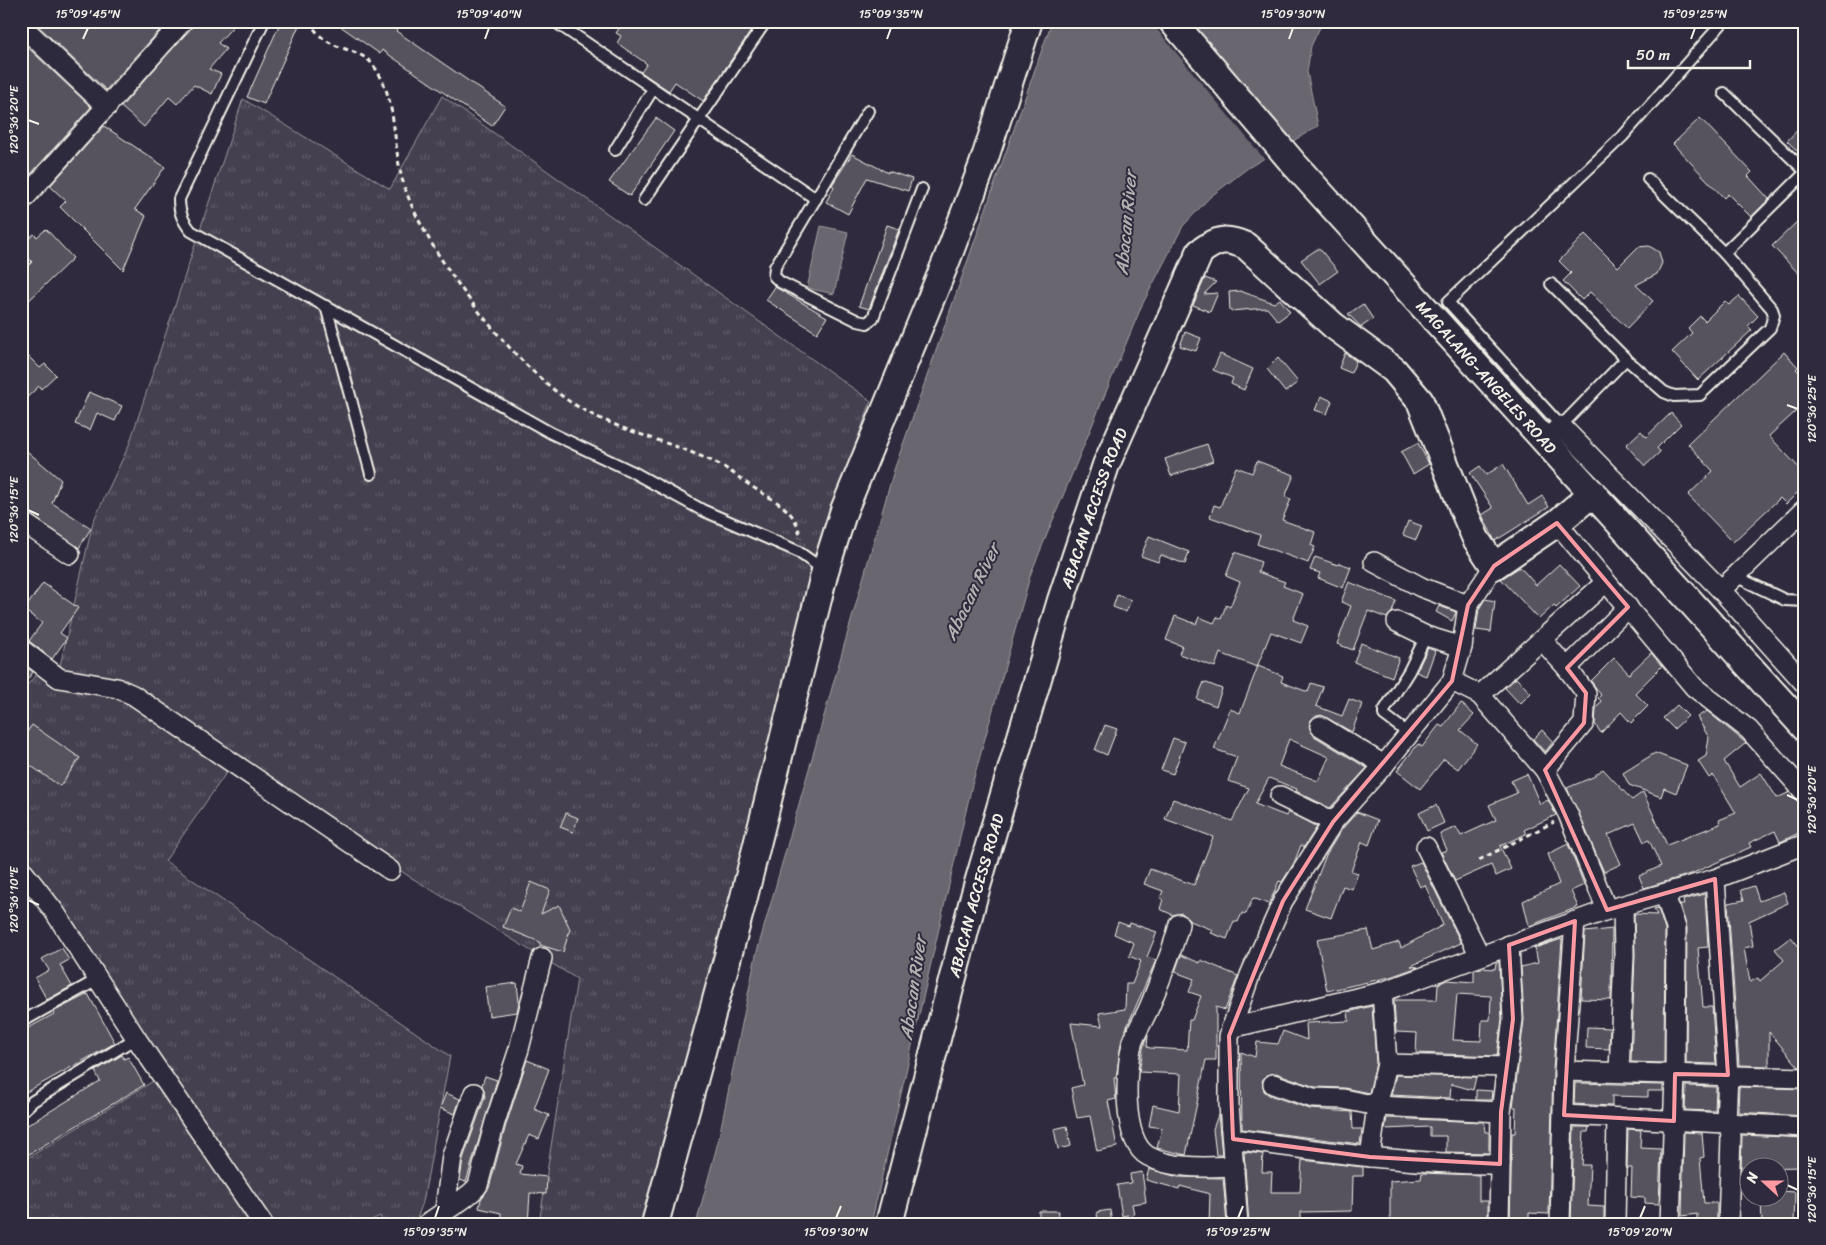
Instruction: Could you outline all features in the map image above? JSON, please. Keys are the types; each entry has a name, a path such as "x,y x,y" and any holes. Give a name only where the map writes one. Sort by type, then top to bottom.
{"street":[{"path":"21,202 183,21"},
{"path":"655,1224 744,897 825,571 844,510 909,356 983,164 1029,21"},
{"name":"MAGALANG-ANGELES ROAD","path":"1172,21 1294,164 1553,433 1592,493 1805,728"},
{"path":"21,25 107,107"},
{"name":"ABACAN ACCESS ROAD","path":"889,1224 973,900 1064,591 1106,465 1200,252 1215,241 1236,241 1246,246 1334,326 1394,370 1420,401 1476,539 1494,566"},
{"path":"1553,433 1721,590 1805,684"},
{"path":"1238,1224 1229,1105 1231,1028 1250,976 1283,901 1333,822 1384,765 1452,681 1462,647 1468,605 1494,566 1557,523 1592,493"},
{"path":"1721,590 1737,577 1805,510"},
{"path":"21,522 70,554"},
{"path":"1557,523 1702,694 1726,710 1749,730 1805,793"},
{"path":"1374,562 1421,587 1468,605"},
{"path":"1480,695 1606,582"},
{"path":"1567,668 1628,607"},
{"path":"1397,622 1426,636 1462,647"},
{"path":"1542,640 1586,693 1584,723 1545,770"},
{"path":"21,649 59,678 117,688 133,695 390,870"},
{"path":"1452,681 1480,695 1545,770 1615,908 1624,955 1620,1072"},
{"path":"1320,726 1384,765"},
{"path":"1280,796 1333,822"},
{"path":"1231,1028 1382,992 1575,921 1715,879 1805,844"},
{"path":"1426,847 1480,956"},
{"path":"21,869 54,911 97,980 263,1224"},
{"path":"1715,879 1728,1075 1726,1122 1732,1137 1728,1224"},
{"path":"1665,895 1676,928 1675,1074 1670,1224"},
{"path":"1560,1224 1564,1071 1575,921"},
{"path":"1179,924 1151,1004 1133,1042 1126,1095 1127,1114 1140,1150 1149,1157 1198,1167 1235,1166"},
{"path":"1499,1224 1501,1112 1513,1019 1510,945"},
{"path":"426,1224 472,1193 478,1185 495,1122 519,1049 542,958"},
{"path":"1370,1157 1377,1106 1387,1064 1382,992"},
{"path":"1387,1064 1507,1067"},
{"path":"1564,1071 1804,1078"},
{"path":"1273,1084 1313,1098 1343,1099 1377,1106 1501,1112"},
{"path":"445,1210 453,1150 474,1093"},
{"path":"1564,1115 1805,1127"},
{"path":"1615,1224 1617,1118"},
{"path":"1233,1139 1370,1157 1461,1164 1500,1164"}],"lane":[{"path":"264,21 179,199 179,210 182,220 191,231 552,433 631,471 702,510 797,551 825,571"},
{"path":"554,21 816,199"},
{"path":"644,200 766,21"},
{"path":"1626,359 1553,433 1448,302 1623,136 1724,21"},
{"path":"615,150 653,90"},
{"path":"1724,92 1805,172 1724,253"},
{"path":"868,111 775,267 774,276 780,282 858,321 867,323 873,318 922,189"},
{"path":"1551,284 1626,359 1664,392 1680,396 1700,395 1770,328 1774,315 1772,309 1724,253 1648,179"},
{"path":"326,306 371,474"},
{"path":"1737,577 1785,600 1805,601"},
{"path":"1408,733 1384,715 1384,711 1409,671 1426,636"},
{"path":"21,1022 97,980"},
{"path":"21,1112 33,1101 136,1038"}],"path":[{"path":"309,21 317,33 328,42 363,56 373,65 386,90 402,180 410,203 448,268 508,347 537,377 565,398 646,436 715,462 787,508 797,524 800,534 797,551"},
{"path":"1479,860 1568,814"}],"highlighted area":[{"path":"1557,523 1628,607 1567,668 1586,693 1584,723 1545,770 1607,910 1715,879 1728,1075 1675,1074 1674,1121 1564,1115 1575,921 1509,945 1513,1019 1501,1112 1500,1164 1370,1157 1233,1139 1229,1036 1283,901 1333,822 1452,681 1468,605 1494,566"}],"green space":[{"path":"442,96 871,401 834,505 646,1224 539,1224 577,979 407,875 152,700 59,670 93,522 129,445 243,99 390,189"},
{"path":"39,671 117,693 231,766 165,861 450,1056 423,1202 415,1224 383,1224 380,1216 363,1224 270,1224 21,863 21,693"},
{"path":"155,1080 257,1224 21,1224 21,1162"}],"water":[{"name":"Abacan River","path":"1052,21 1323,21 1311,46 1307,72 1318,126 1248,168 1210,197 1183,226 1142,305 1031,573 972,785 871,1224 696,1224 718,1142 756,955 894,470"},
{"path":"821,226 848,232 834,294 807,288"}],"pier":[{"path":"1150,21 1186,21 1290,146 1266,161"}],"building":[{"path":"33,21 168,21 106,90"},
{"path":"194,21 238,21 218,43 226,49 209,69 221,74 212,94 194,85 177,104 169,97 144,127 121,107 191,28"},
{"path":"281,21 301,21 264,104 247,97"},
{"path":"333,21 402,21 396,31 505,106 492,126 382,50 380,54"},
{"path":"624,21 736,21 751,31 703,101 675,82 669,91 641,72 647,64 617,43 621,36 616,33"},
{"path":"21,41 91,107 21,185"},
{"path":"656,118 674,131 630,196 609,182"},
{"path":"1700,118 1752,172 1748,176 1769,199 1751,217 1728,194 1724,198 1673,144"},
{"path":"1805,122 1805,158 1787,141"},
{"path":"104,126 165,167 135,209 146,216 123,270 60,207 66,201 50,186"},
{"path":"852,154 888,173 888,171 912,179 908,191 867,178 848,214 826,202 834,187 832,185"},
{"path":"1805,214 1805,280 1772,246"},
{"path":"887,225 899,229 869,309 859,306"},
{"path":"46,229 73,258 21,308 21,272 32,262 21,250 21,245 34,234 37,237"},
{"path":"1585,234 1618,267 1638,247 1649,246 1659,252 1662,263 1657,274 1636,285 1653,301 1627,328 1590,292 1582,300 1563,281 1571,273 1559,261"},
{"path":"1319,248 1338,271 1320,284 1301,260"},
{"path":"1205,278 1216,282 1204,294 1218,293 1210,312 1193,305"},
{"path":"775,287 827,317 817,333 766,300"},
{"path":"1240,291 1274,303 1280,299 1290,312 1278,321 1267,308 1230,311 1229,292"},
{"path":"1739,296 1758,316 1748,326 1752,330 1698,380 1672,352 1692,333 1688,328 1700,316 1705,321 1725,301 1729,305"},
{"path":"1363,304 1373,319 1361,327 1348,314"},
{"path":"1185,332 1201,338 1196,351 1180,346"},
{"path":"21,349 40,368 45,364 56,375 41,389 39,386 21,403"},
{"path":"1784,352 1805,378 1805,403 1769,436 1805,474 1805,485 1786,504 1780,498 1733,542 1688,495 1713,471 1688,444"},
{"path":"1345,353 1356,361 1351,373 1339,368"},
{"path":"1220,354 1253,369 1244,390 1231,384 1233,378 1213,370"},
{"path":"1278,358 1298,382 1285,392 1267,369"},
{"path":"89,392 122,406 115,421 97,413 90,430 75,424"},
{"path":"1321,396 1332,401 1327,414 1315,410"},
{"path":"1671,413 1681,424 1657,448 1660,452 1645,466 1626,445 1641,431 1646,437"},
{"path":"1418,443 1429,464 1413,474 1401,452"},
{"path":"1207,444 1213,461 1171,476 1165,459"},
{"path":"21,446 61,480 52,503 91,528 79,548 27,512 21,510"},
{"path":"1257,461 1294,475 1285,497 1291,499 1282,520 1315,532 1311,545 1315,547 1308,563 1257,544 1260,535 1210,517 1214,505 1220,507 1236,467 1252,473"},
{"path":"1503,464 1528,505 1542,496 1549,507 1495,541 1482,515 1493,508 1470,473 1480,466 1486,475"},
{"path":"1408,521 1422,526 1416,540 1403,535"},
{"path":"1149,536 1189,552 1185,564 1161,555 1158,562 1141,556"},
{"path":"1235,552 1261,562 1258,572 1285,582 1283,586 1303,594 1293,620 1308,626 1301,643 1271,632 1257,667 1220,653 1215,667 1179,654 1182,646 1166,640 1175,616 1196,624 1199,617 1214,623 1217,617 1221,619 1226,605 1230,607 1240,582 1226,576"},
{"path":"1315,557 1338,565 1339,563 1351,567 1343,588 1318,578 1320,573 1310,570"},
{"path":"1559,564 1580,586 1556,608 1554,605 1539,619 1501,579 1520,567 1536,585"},
{"path":"1349,582 1396,601 1392,612 1387,618 1368,611 1353,650 1337,644 1351,606 1341,602"},
{"path":"43,583 78,608 60,633 67,638 52,659 29,641 42,623 24,610"},
{"path":"1117,595 1131,600 1126,612 1113,607"},
{"path":"1485,599 1495,601 1491,632 1476,630 1479,609"},
{"path":"1439,606 1456,612 1452,621 1436,612"},
{"path":"1361,643 1399,658 1392,677 1354,662"},
{"path":"1428,648 1435,651 1426,676 1416,672"},
{"path":"1651,653 1662,666 1635,693 1648,706 1631,723 1621,712 1601,733 1595,724 1596,709 1601,701 1598,698 1601,695 1591,681 1614,658 1629,674"},
{"path":"21,663 33,672 21,688"},
{"path":"1258,666 1283,676 1281,682 1308,692 1311,683 1323,687 1316,706 1342,716 1349,699 1362,704 1352,732 1321,715 1311,720 1309,726 1314,736 1367,768 1330,808 1296,791 1297,789 1269,778 1255,804 1286,816 1288,812 1317,827 1304,847 1301,845 1294,863 1282,882 1279,881 1269,904 1253,898 1246,914 1242,913 1238,922 1234,921 1227,939 1211,933 1213,930 1190,921 1182,913 1173,915 1160,909 1163,899 1160,898 1163,891 1144,884 1150,869 1194,885 1213,837 1165,819 1173,799 1232,821 1249,788 1228,781 1237,757 1214,749 1230,709 1240,713","holes":["1289,739 1329,757 1318,781 1279,766"]},
{"path":"1516,678 1531,693 1520,704 1505,688"},
{"path":"1204,682 1222,689 1216,706 1197,699"},
{"path":"1461,703 1474,715 1460,730 1477,744 1458,769 1444,759 1420,789 1397,771 1418,744 1422,747 1439,725 1443,727"},
{"path":"1677,705 1688,716 1674,729 1663,718"},
{"path":"1707,711 1746,743 1724,761 1740,787 1761,773 1777,798 1790,792 1797,801 1805,804 1805,830 1780,842 1775,831 1749,843 1751,847 1691,874 1644,888 1639,876 1661,866 1649,840 1644,842 1635,823 1608,835 1621,864 1604,872 1567,788 1593,777 1603,769 1632,800 1643,792 1667,845 1720,824 1719,820 1736,813 1713,775 1709,778 1698,761 1706,756 1709,738 1697,717"},
{"path":"32,725 80,758 60,786 21,759 21,740"},
{"path":"1105,725 1117,729 1107,755 1095,750"},
{"path":"1542,730 1553,742 1545,752 1533,739"},
{"path":"1173,738 1185,742 1173,774 1161,770"},
{"path":"1655,753 1687,765 1676,793 1664,788 1661,797 1629,785 1623,773"},
{"path":"1527,774 1540,804 1548,800 1556,815 1524,830 1526,834 1500,846 1511,869 1496,876 1491,865 1455,881 1441,852 1447,850 1440,834 1456,827 1461,836 1496,820 1489,805 1517,793 1511,781"},
{"path":"1436,805 1444,823 1427,831 1419,813"},
{"path":"1357,812 1378,820 1369,845 1362,842 1351,871 1358,873 1352,889 1343,886 1331,918 1305,909 1326,855 1342,829"},
{"path":"566,813 578,818 573,832 560,827"},
{"path":"1568,844 1584,885 1571,891 1578,907 1529,926 1523,901 1559,884 1548,854"},
{"path":"1421,862 1461,943 1411,966 1418,967 1390,977 1327,991 1317,939 1368,930 1373,950 1399,942 1401,948 1443,925 1425,885 1420,887 1410,866"},
{"path":"531,882 550,890 541,914 559,905 570,929 563,952 540,945 540,942 503,927 511,908 520,912"},
{"path":"1754,886 1759,901 1784,892 1788,903 1749,921 1753,946 1744,948 1750,982 1758,978 1760,981 1784,960 1775,949 1791,937 1805,954 1805,1067 1799,1067 1769,1032 1769,1066 1739,1065 1728,903 1744,900 1741,890"},
{"path":"1705,894 1708,947 1698,948 1703,1007 1712,1007 1716,1064 1686,1063 1687,928 1680,905 1684,905 1683,900"},
{"path":"1658,908 1665,930 1664,1063 1631,1062 1635,955 1634,914 1657,915 1654,909"},
{"path":"1118,922 1129,926 1130,923 1157,932 1147,957 1156,960 1122,1038 1116,1078 1114,1078 1116,1099 1108,1101 1117,1147 1097,1151 1090,1116 1077,1118 1071,1088 1083,1085 1071,1023 1102,1026 1099,1013 1125,1009 1126,984 1132,984 1141,961 1129,956 1134,943 1114,934"},
{"path":"1612,929 1611,1000 1581,999 1585,932"},
{"path":"1562,939 1553,1071 1549,1214 1529,1213 1529,1224 1510,1224 1512,1133 1515,1133 1516,1107 1513,1107 1524,1020 1521,967 1538,963 1535,948"},
{"path":"62,948 69,960 60,965 72,986 47,1000 35,978 49,970 42,959"},
{"path":"1181,955 1200,963 1201,960 1238,976 1225,1010 1216,1007 1216,1060 1206,1060 1186,1155 1157,1148 1162,1128 1149,1126 1153,1105 1179,1111 1181,1074 1139,1072 1144,1044 1148,1035 1147,1047 1187,1050 1189,1020 1192,1020 1201,996 1189,992 1194,979 1175,972"},
{"path":"1499,961 1502,1019 1497,1056 1416,1053 1417,1033 1396,1032 1394,1000 1437,1000 1438,984 1447,980 1474,982 1474,970 1481,968 1495,969 1496,963","holes":["1457,994 1491,996 1490,1020 1482,1020 1481,1041 1453,1040"]},
{"path":"517,983 519,1002 517,1012 489,1016 485,987"},
{"path":"88,994 115,1043 21,1095 21,1032 54,1014 53,1012"},
{"path":"1372,1006 1376,1063 1369,1093 1344,1088 1315,1087 1276,1073 1266,1075 1262,1081 1264,1091 1269,1095 1310,1109 1352,1112 1353,1129 1362,1129 1360,1144 1242,1129 1241,1052 1255,1057 1257,1042 1278,1044 1283,1031 1307,1040 1306,1023 1349,1021 1348,1012"},
{"path":"1587,1027 1610,1028 1609,1049 1586,1048"},
{"path":"122,1055 124,1059 128,1057 144,1085 21,1159 21,1129 100,1081 95,1071"},
{"path":"527,1060 549,1069 534,1109 549,1115 539,1139 529,1135 516,1164 522,1166 520,1174 547,1177 546,1194 530,1193 528,1224 501,1224 501,1213 479,1208 481,1199 489,1188 506,1125"},
{"path":"1396,1075 1476,1077 1473,1090 1451,1084 1450,1098 1391,1095"},
{"path":"485,1076 497,1080 466,1182 460,1180 463,1159 485,1097 482,1085"},
{"path":"1575,1083 1663,1085 1663,1091 1648,1091 1648,1097 1612,1096 1612,1106 1574,1104"},
{"path":"1686,1086 1716,1087 1715,1111 1685,1110"},
{"path":"1739,1087 1805,1089 1805,1116 1738,1112"},
{"path":"1476,1090 1492,1091 1491,1100 1476,1100"},
{"path":"446,1093 460,1099 455,1114 440,1108"},
{"path":"1218,1115 1222,1155 1216,1155 1213,1129"},
{"path":"1387,1118 1484,1122 1485,1132 1489,1132 1489,1153 1446,1152 1446,1136 1430,1136 1430,1127 1385,1129"},
{"path":"1067,1126 1071,1146 1058,1149 1054,1129"},
{"path":"1574,1127 1589,1127 1588,1132 1584,1132 1582,1165 1590,1165 1588,1206 1604,1207 1604,1224 1571,1224"},
{"path":"1628,1129 1641,1130 1640,1148 1661,1149 1659,1204 1645,1203 1645,1198 1631,1197 1632,1168 1627,1168"},
{"path":"1684,1132 1702,1133 1704,1157 1700,1158 1704,1203 1717,1203 1717,1224 1697,1224 1697,1214 1682,1216"},
{"path":"1742,1135 1805,1138 1805,1167 1788,1167 1788,1158 1741,1158"},
{"path":"1244,1152 1263,1154 1262,1172 1272,1172 1271,1192 1300,1192 1302,1160 1363,1167 1363,1176 1353,1176 1352,1211 1301,1212 1301,1224 1249,1224"},
{"path":"1149,1169 1178,1177 1223,1178 1227,1224 1209,1224 1210,1194 1180,1186 1179,1189 1146,1180"},
{"path":"1142,1172 1146,1202 1132,1204 1134,1214 1122,1216 1117,1185 1131,1183 1130,1174"},
{"path":"1422,1173 1479,1175 1479,1201 1488,1201 1488,1224 1470,1224 1470,1221 1390,1224 1390,1181 1421,1179"},
{"path":"1788,1192 1795,1192 1794,1224 1762,1224 1761,1208 1788,1208"},
{"path":"1110,1210 1112,1224 1098,1224 1097,1212"},
{"path":"1039,1211 1059,1211 1058,1224 1039,1224"}]}
